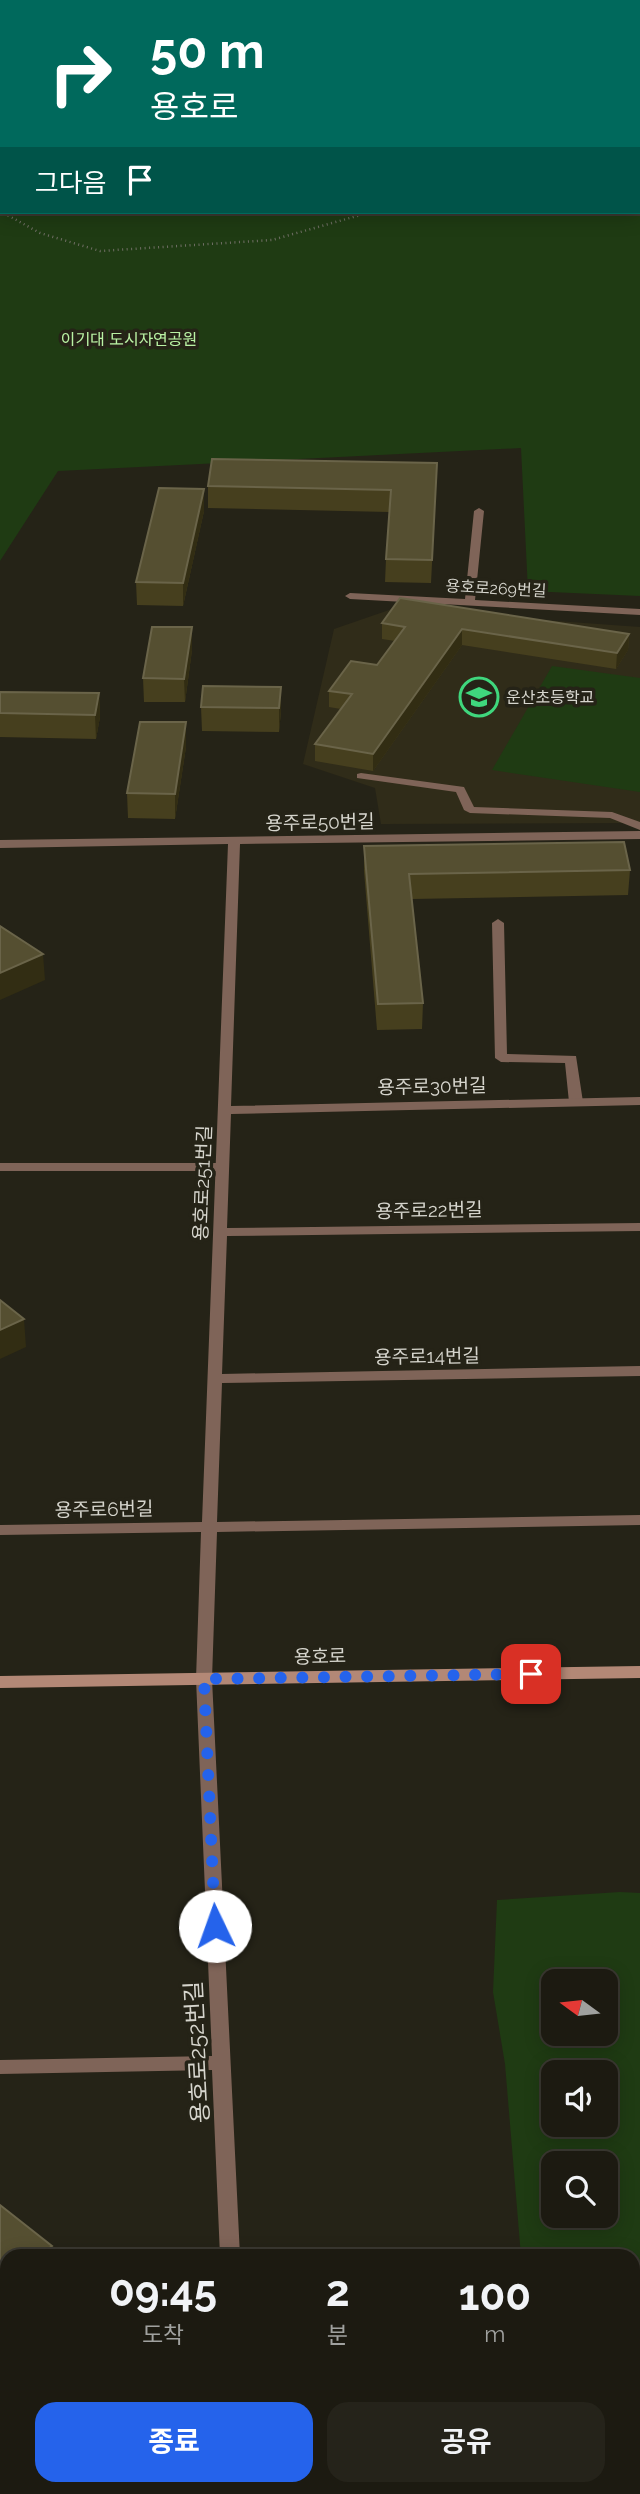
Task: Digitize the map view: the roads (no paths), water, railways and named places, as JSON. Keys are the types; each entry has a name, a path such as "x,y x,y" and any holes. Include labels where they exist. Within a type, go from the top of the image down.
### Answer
{"main road":[{"name":"용호로","path":"0,1682 640,1672"}],"street":[{"path":"470,602 479,511"},
{"name":"용호로269번길","path":"350,596 640,612"},
{"path":"361,776 460,789 470,810 612,815 640,826"},
{"name":"용주로50번길","path":"0,844 640,835"},
{"name":"용호로251번길","path":"204,1679 233,840"},
{"path":"498,923 500,1058 571,1059 576,1101"},
{"name":"용주로30번길","path":"224,1110 640,1101"},
{"path":"0,1167 222,1167"},
{"name":"용주로22번길","path":"219,1232 640,1227"},
{"name":"용주로14번길","path":"214,1379 640,1371"},
{"path":"209,1527 640,1520"},
{"name":"용주로6번길","path":"0,1530 209,1527"},
{"name":"용호로252번길","path":"204,1679 230,2249"},
{"path":"0,2067 222,2063"}],"place":[{"name":"운산초등학교","path":"479,697"}],"park label":[{"name":"이기대 도시자연공원","path":"129,339"}]}
